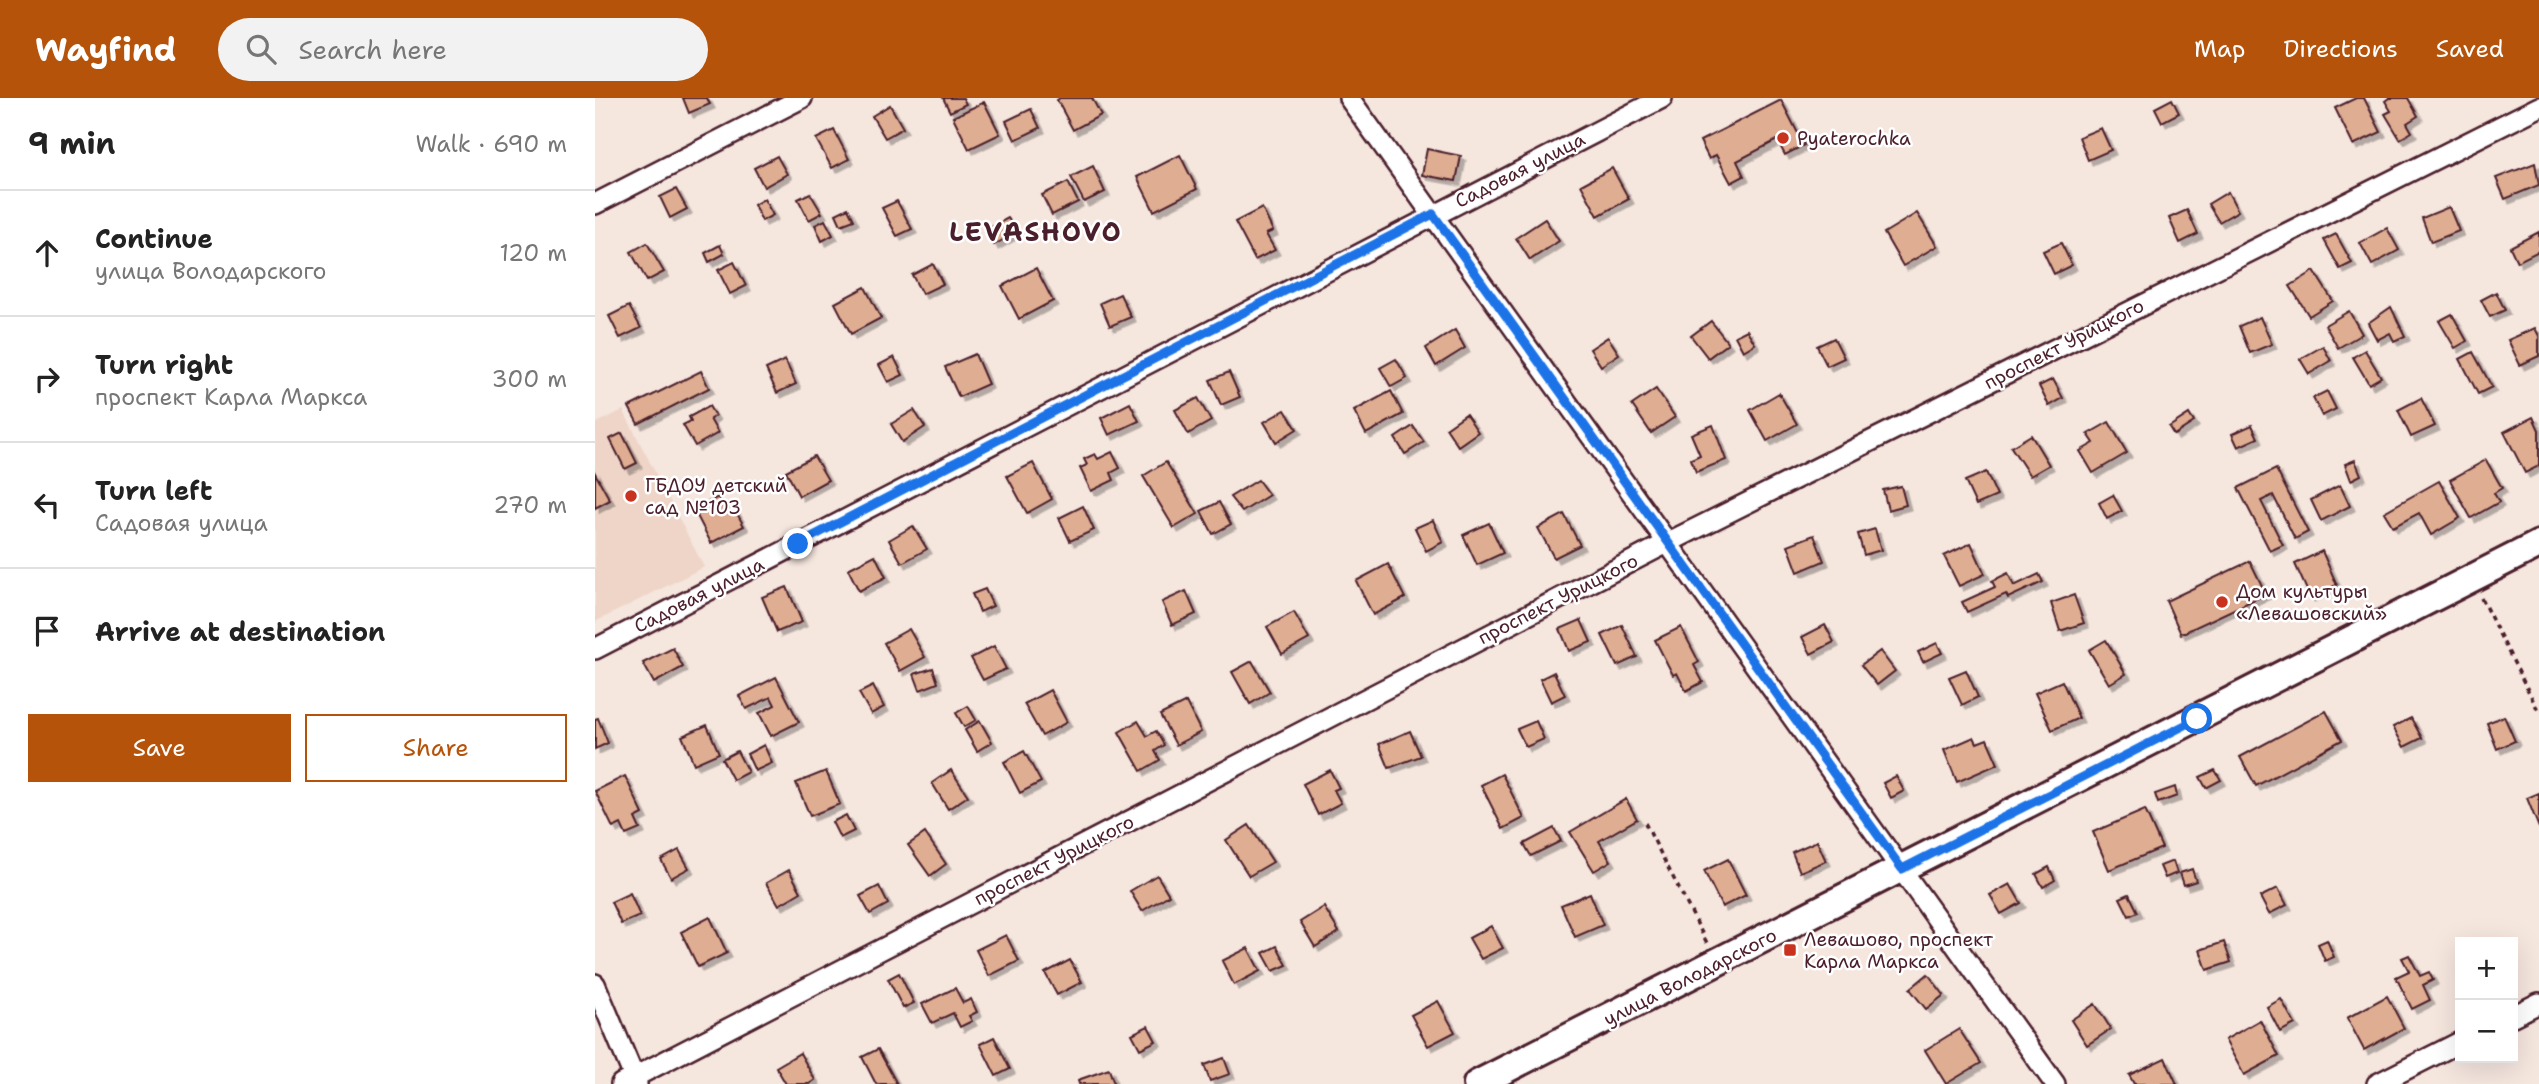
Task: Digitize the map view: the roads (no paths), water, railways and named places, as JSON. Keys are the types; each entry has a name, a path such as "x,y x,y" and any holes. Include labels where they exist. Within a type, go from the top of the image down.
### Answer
{"street":[{"path":"595,204 802,98"},
{"path":"1349,98 2055,1084"},
{"name":"Садовая улица","path":"595,649 1662,98"},
{"name":"проспект Урицкого","path":"631,1082 1667,543 2539,107"},
{"name":"улица Володарского","path":"1477,1084 2539,544"},
{"path":"595,984 631,1082"},
{"path":"2518,1014 2539,1003"},
{"path":"2377,1084 2455,1045"}],"place":[{"name":"Pyaterochka","path":"1783,138"},
{"name":"ГБДОУ детский сад №103","path":"631,496"},
{"name":"Дом культуры «Левашовский»","path":"2222,602"},
{"name":"Левашово, проспект Карла Маркса","path":"1790,950"}],"district":[{"name":"LEVASHOVO","path":"1036,231"}]}
